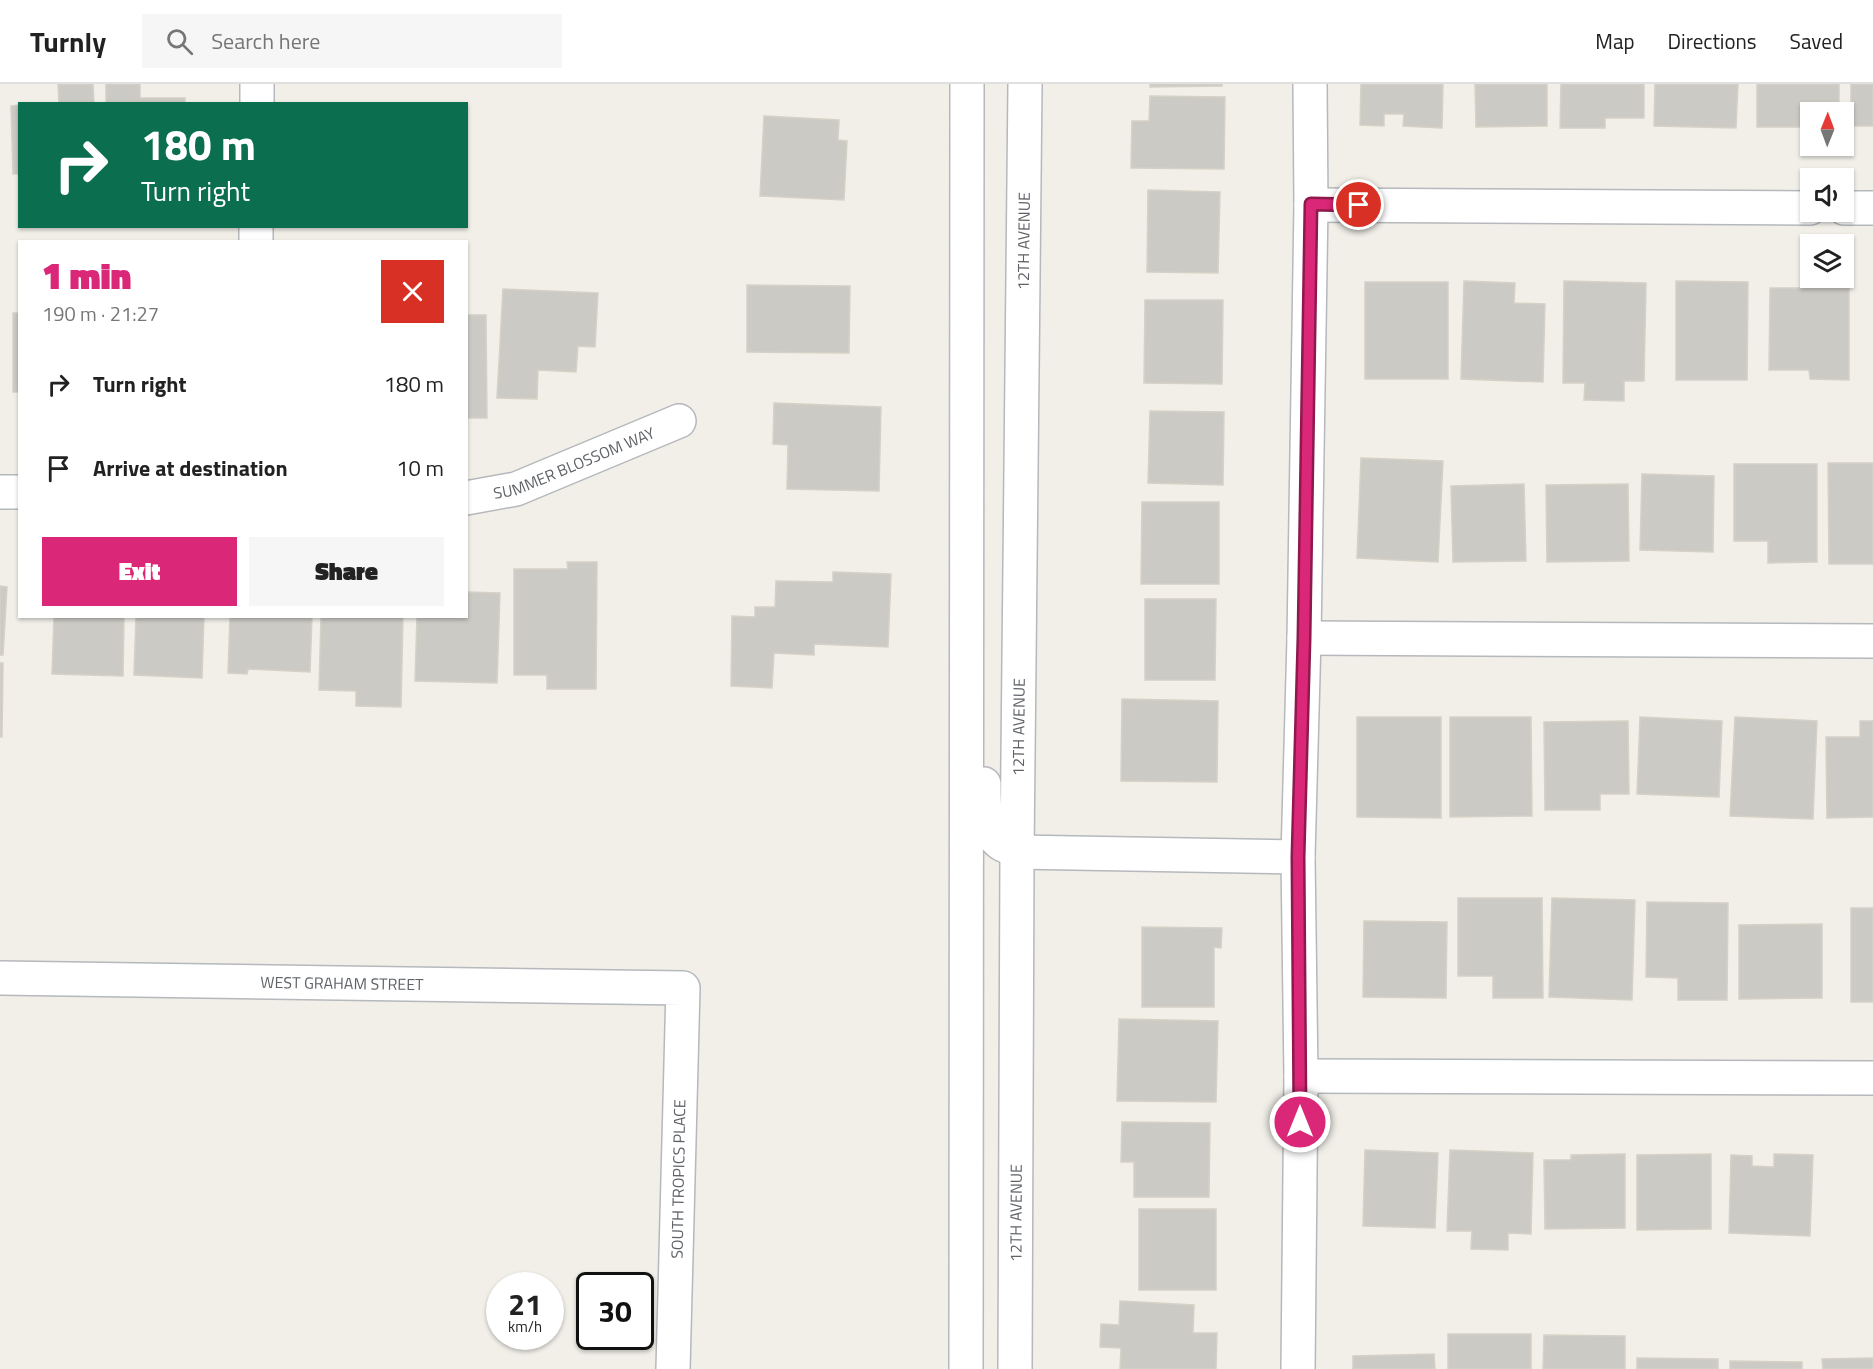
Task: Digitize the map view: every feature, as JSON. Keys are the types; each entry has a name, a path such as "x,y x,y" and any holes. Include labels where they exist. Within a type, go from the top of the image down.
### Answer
{"street":[{"path":"257,84 257,102"},
{"path":"966,1369 967,84"},
{"name":"12TH AVENUE","path":"1015,1369 1017,852 1025,84"},
{"path":"1298,1369 1301,1077 1298,857 1304,638 1311,84"},
{"path":"1311,204 1800,208"},
{"path":"1854,208 1873,208"},
{"name":"SUMMER BLOSSOM WAY","path":"468,498 516,489 680,421"},
{"path":"966,479 980,531 986,577 984,801 988,826 998,842 1017,852 1298,857"},
{"path":"0,492 18,492"},
{"path":"1304,638 1873,641"},
{"name":"WEST GRAHAM STREET","path":"0,978 683,988"},
{"name":"SOUTH TROPICS PLACE","path":"673,1369 683,988"},
{"path":"1301,1077 1873,1078"}],"building":[{"path":"58,84 93,84 94,102 59,102"},
{"path":"106,84 140,84 140,98 185,98 185,102 106,102"},
{"path":"1150,84 1222,84 1222,86 1150,87"},
{"path":"1361,84 1443,84 1442,128 1403,126 1404,114 1384,114 1384,126 1360,125"},
{"path":"1475,84 1547,84 1547,126 1476,127"},
{"path":"1561,84 1644,84 1644,118 1605,118 1605,128 1560,128"},
{"path":"1655,84 1738,84 1736,128 1654,126"},
{"path":"1757,84 1839,84 1839,102 1800,102 1800,127 1757,127"},
{"path":"1851,84 1873,84 1873,126 1854,126 1854,102 1851,102"},
{"path":"1150,96 1225,97 1224,169 1131,168 1132,121 1149,121"},
{"path":"18,105 18,174 13,174 11,106"},
{"path":"764,116 839,120 838,140 847,141 844,200 760,196"},
{"path":"1148,190 1220,192 1218,273 1147,272"},
{"path":"1464,281 1515,283 1514,303 1545,304 1543,382 1461,379"},
{"path":"1564,281 1646,283 1644,381 1624,381 1624,401 1584,400 1585,383 1563,383"},
{"path":"1676,281 1748,282 1747,380 1676,380"},
{"path":"1365,282 1448,282 1448,379 1365,379"},
{"path":"747,285 850,286 849,353 747,352"},
{"path":"1770,288 1849,288 1849,380 1810,379 1809,370 1769,370"},
{"path":"503,289 598,293 595,347 578,346 576,372 538,370 537,399 497,398"},
{"path":"1145,300 1223,300 1222,384 1144,383"},
{"path":"13,313 18,313 18,392 13,392"},
{"path":"468,315 486,315 487,418 468,418"},
{"path":"774,403 881,407 879,491 787,489 788,445 773,444"},
{"path":"1150,411 1224,412 1223,485 1148,483"},
{"path":"1361,458 1443,461 1438,562 1357,558"},
{"path":"1828,463 1873,463 1873,564 1829,564"},
{"path":"1734,464 1817,464 1817,562 1768,563 1768,541 1734,541"},
{"path":"1642,474 1714,476 1713,552 1640,550"},
{"path":"1524,484 1526,561 1453,562 1451,486"},
{"path":"1628,484 1629,561 1547,562 1546,485"},
{"path":"1142,502 1219,502 1219,584 1141,584"},
{"path":"567,562 597,562 596,689 547,689 547,675 514,675 514,569 568,569"},
{"path":"833,572 891,574 888,647 814,644 814,655 774,653 772,688 731,686 732,616 755,617 755,607 775,607 776,581 833,582"},
{"path":"0,586 7,587 3,655 0,655"},
{"path":"468,592 500,593 497,683 415,681 417,618 468,618"},
{"path":"1145,599 1216,599 1215,680 1145,680"},
{"path":"54,618 124,618 123,676 52,674"},
{"path":"136,618 204,618 202,678 134,675"},
{"path":"230,618 312,618 310,672 248,669 247,674 228,673"},
{"path":"321,618 403,618 401,707 356,706 356,691 319,690"},
{"path":"0,663 3,663 2,737 0,737"},
{"path":"1122,699 1218,701 1217,782 1121,781"},
{"path":"1357,717 1441,717 1441,818 1357,817"},
{"path":"1450,717 1531,717 1532,816 1450,817"},
{"path":"1640,717 1722,721 1719,797 1637,794"},
{"path":"1735,717 1817,721 1813,819 1730,816"},
{"path":"1628,721 1629,794 1600,794 1600,810 1545,810 1544,722"},
{"path":"1860,721 1873,721 1873,817 1827,818 1826,737 1860,737"},
{"path":"1458,898 1542,898 1543,998 1493,998 1493,976 1458,976"},
{"path":"1552,898 1635,900 1632,1000 1549,997"},
{"path":"1647,902 1728,903 1727,1000 1678,1000 1678,978 1646,977"},
{"path":"1851,908 1873,908 1873,1002 1851,1002"},
{"path":"1364,921 1447,922 1446,998 1363,997"},
{"path":"1822,924 1822,998 1739,999 1739,925"},
{"path":"1142,927 1222,928 1221,948 1214,947 1214,1007 1142,1007"},
{"path":"1119,1019 1218,1021 1216,1102 1117,1101"},
{"path":"1122,1122 1210,1123 1209,1197 1134,1197 1134,1162 1121,1162"},
{"path":"1365,1150 1438,1153 1435,1228 1363,1226"},
{"path":"1450,1150 1533,1153 1531,1234 1508,1233 1508,1250 1471,1249 1472,1231 1447,1231"},
{"path":"1625,1154 1625,1228 1545,1229 1544,1160 1571,1160 1571,1155"},
{"path":"1711,1154 1711,1229 1637,1230 1637,1155"},
{"path":"1774,1154 1813,1155 1810,1236 1729,1233 1731,1155 1752,1156 1752,1166 1774,1167"},
{"path":"1139,1209 1216,1209 1216,1290 1139,1290"},
{"path":"1120,1301 1194,1305 1193,1333 1217,1333 1216,1369 1120,1369 1121,1348 1100,1347 1101,1324 1119,1325"},
{"path":"1448,1334 1531,1334 1531,1369 1448,1369"},
{"path":"1544,1335 1625,1336 1625,1369 1543,1369"},
{"path":"1434,1354 1435,1369 1353,1369 1353,1356"},
{"path":"1637,1358 1718,1359 1718,1369 1637,1369"},
{"path":"1873,1358 1873,1369 1823,1369 1822,1359"},
{"path":"1730,1361 1802,1362 1802,1369 1730,1369"}],"route":[{"path":"1300,1122 1298,857 1311,204 1359,205"}]}
